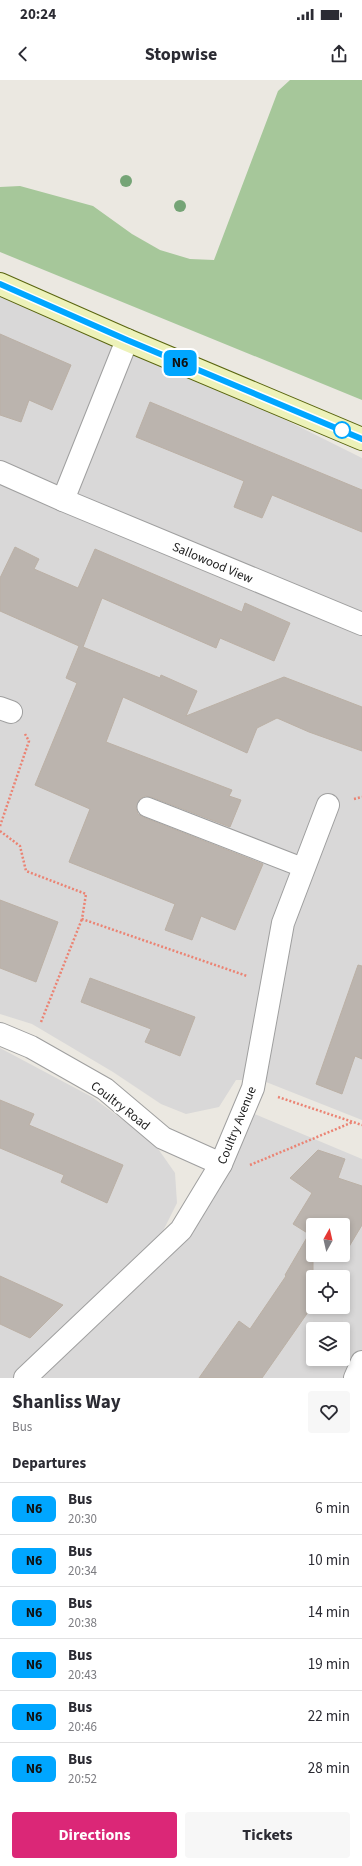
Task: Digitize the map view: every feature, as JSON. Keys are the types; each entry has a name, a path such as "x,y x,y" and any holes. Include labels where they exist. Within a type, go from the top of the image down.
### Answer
{"main road":[{"path":"0,284 127,340 362,439"}],"street":[{"path":"63,500 127,340"},
{"name":"Sallowood View","path":"0,472 63,500 362,624"},
{"name":"Coultry Avenue","path":"25,1378 181,1230 221,1164 253,1088 283,923 328,805"},
{"name":"Coultry Road","path":"0,1034 31,1047 105,1089 163,1138 221,1164"},
{"path":"355,1378 362,1362"}],"lane":[{"path":"148,807 304,868"}],"path":[{"path":"0,826 29,741 5,710"},
{"path":"0,831 20,846 26,870 86,894 82,919 31,1047"},
{"path":"82,919 272,984"},
{"path":"253,1088 362,1125"},
{"path":"248,1165 353,1122"}],"shaded area":[{"path":"0,285 127,341 362,458 362,1120 261,1080 236,1080 219,1107 186,1114 161,1104 113,1072 32,1024 0,1014"},
{"path":"0,1048 92,1097 154,1143 175,1173 177,1203 160,1237 21,1378 0,1378"},
{"path":"245,1110 362,1159 362,1378 27,1378 170,1241"}],"green space":[{"path":"290,80 362,80 362,400 0,252 0,187 20,186 93,206 132,234 160,250 190,259 214,260 278,91"}],"building":[{"path":"0,334 71,365 52,410 29,400 21,422 0,415"},
{"path":"150,402 362,490 362,532 272,495 262,518 234,507 244,481 136,437"},
{"path":"15,547 39,559 34,569 78,588 95,549 242,612 245,603 290,623 274,661 220,638 216,648 102,598 83,647 160,678 161,675 197,691 186,716 284,677 362,707 362,751 309,732 277,718 257,728 247,753 123,697 106,742 232,790 229,796 241,800 230,827 151,797 145,796 140,799 136,808 138,814 143,817 263,864 235,930 201,916 192,940 165,930 175,904 69,862 90,809 35,785 77,683 66,678 79,646 0,611 0,578"},
{"path":"0,900 58,922 36,982 0,968"},
{"path":"358,965 362,966 362,1059 355,1056 342,1094 316,1084"},
{"path":"90,978 195,1017 180,1056 145,1042 151,1029 81,1002"},
{"path":"0,1100 34,1114 29,1125 123,1165 107,1203 61,1182 64,1175 0,1148"},
{"path":"318,1150 345,1159 338,1178 362,1186 362,1225 350,1245 350,1218 306,1218 306,1232 293,1224 312,1193 290,1178"},
{"path":"306,1239 306,1262 313,1262 313,1270 306,1270 307,1314 262,1378 199,1378 239,1321 250,1329 286,1276 285,1275"},
{"path":"0,1276 63,1305 30,1338 0,1324"}],"bus line":[{"name":"N6","path":"0,284 127,340 362,439"}]}
